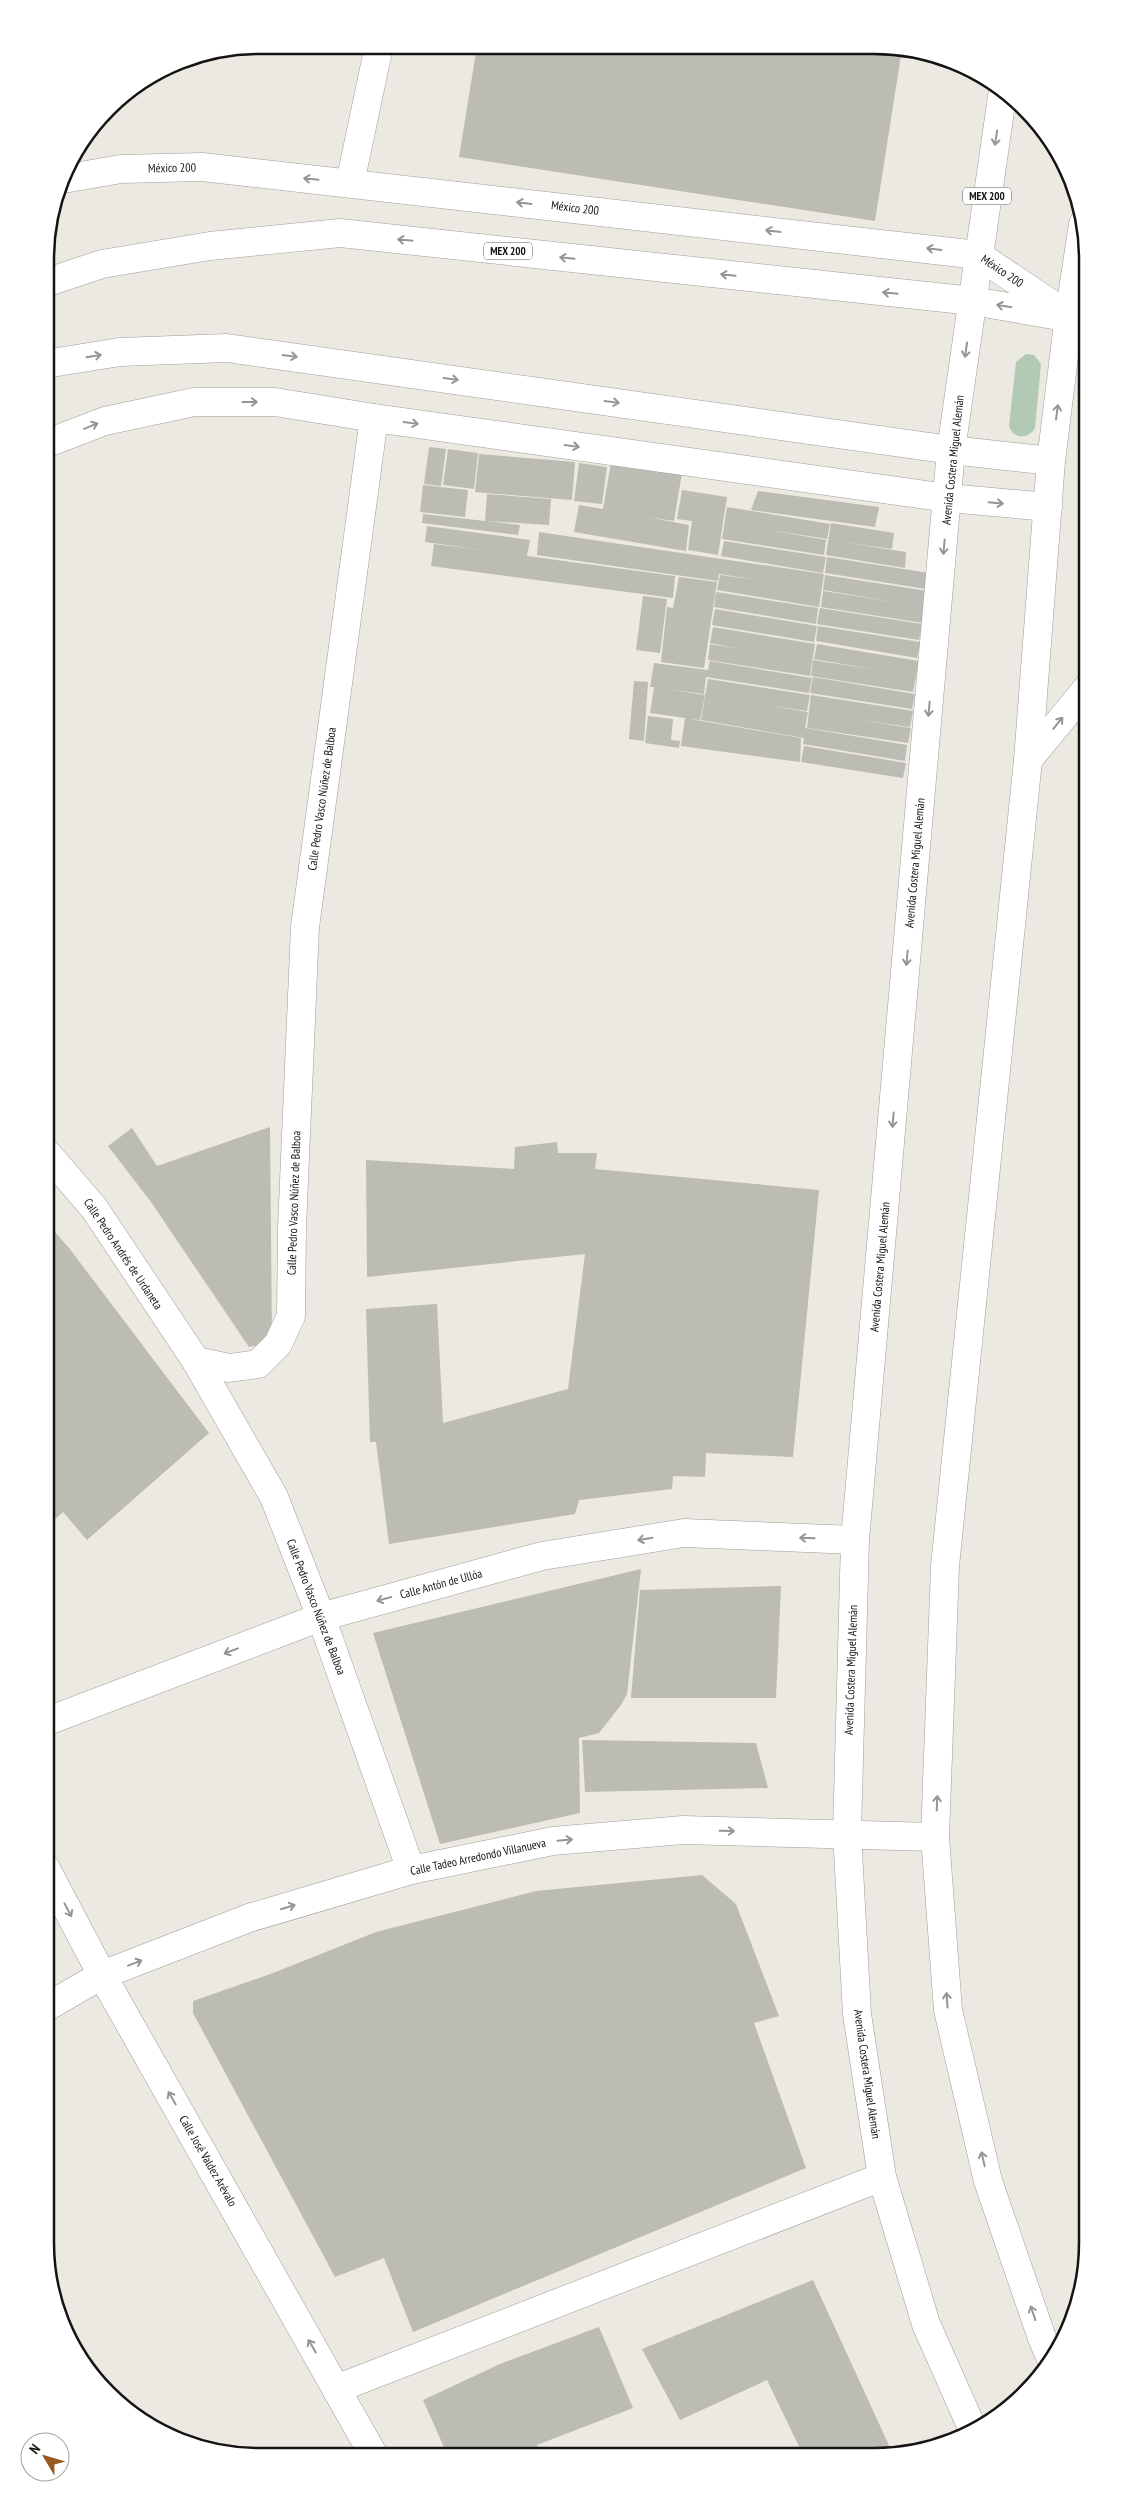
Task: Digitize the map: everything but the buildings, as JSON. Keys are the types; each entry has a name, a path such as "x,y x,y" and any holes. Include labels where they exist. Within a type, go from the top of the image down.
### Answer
{"street":[{"path":"350,183 377,54"},
{"name":"Avenida Costera Miguel Alemán","path":"970,2424 926,2324 882,2177 857,2014 847,1833 855,1540 951,450 1002,98"},
{"name":"México 200","path":"70,178 120,169 202,167 978,255 1078,318"},
{"name":"MEX 200","path":"54,280 102,264 210,246 340,233 973,302 1078,318"},
{"path":"1049,2351 988,2181 948,2010 935,1837 945,1566 1028,760 1051,461 1078,318 1079,299"},
{"path":"54,363 120,352 227,348 951,450 1051,461"},
{"path":"54,441 105,421 194,402 275,402 374,418 948,498 1048,507"},
{"name":"Calle Pedro Vasco Núñez de Balboa","path":"196,1361 229,1368 258,1364 278,1344 291,1316 292,1228 305,927 374,418"},
{"path":"1028,760 1079,698"},
{"name":"Calle Pedro Andrés de Urdaneta","path":"54,1161 94,1208 196,1361"},
{"name":"Calle Pedro Vasco Núñez de Balboa","path":"196,1361 274,1498 321,1617 411,1870"},
{"name":"Calle Antón de Ullóa","path":"54,1719 321,1617 542,1556 684,1533 855,1540"},
{"name":"Calle Tadeo Arredondo Villanueva","path":"54,2003 102,1976 249,1918 411,1870 553,1841 683,1830 847,1833 935,1837"},
{"name":"Calle José Valdez Arévalo","path":"54,1884 102,1976 370,2448"},
{"path":"336,2389 882,2177"}],"green space":[{"path":"1026,354 1034,355 1041,364 1035,428 1029,435 1017,436 1009,426 1016,362"}]}
